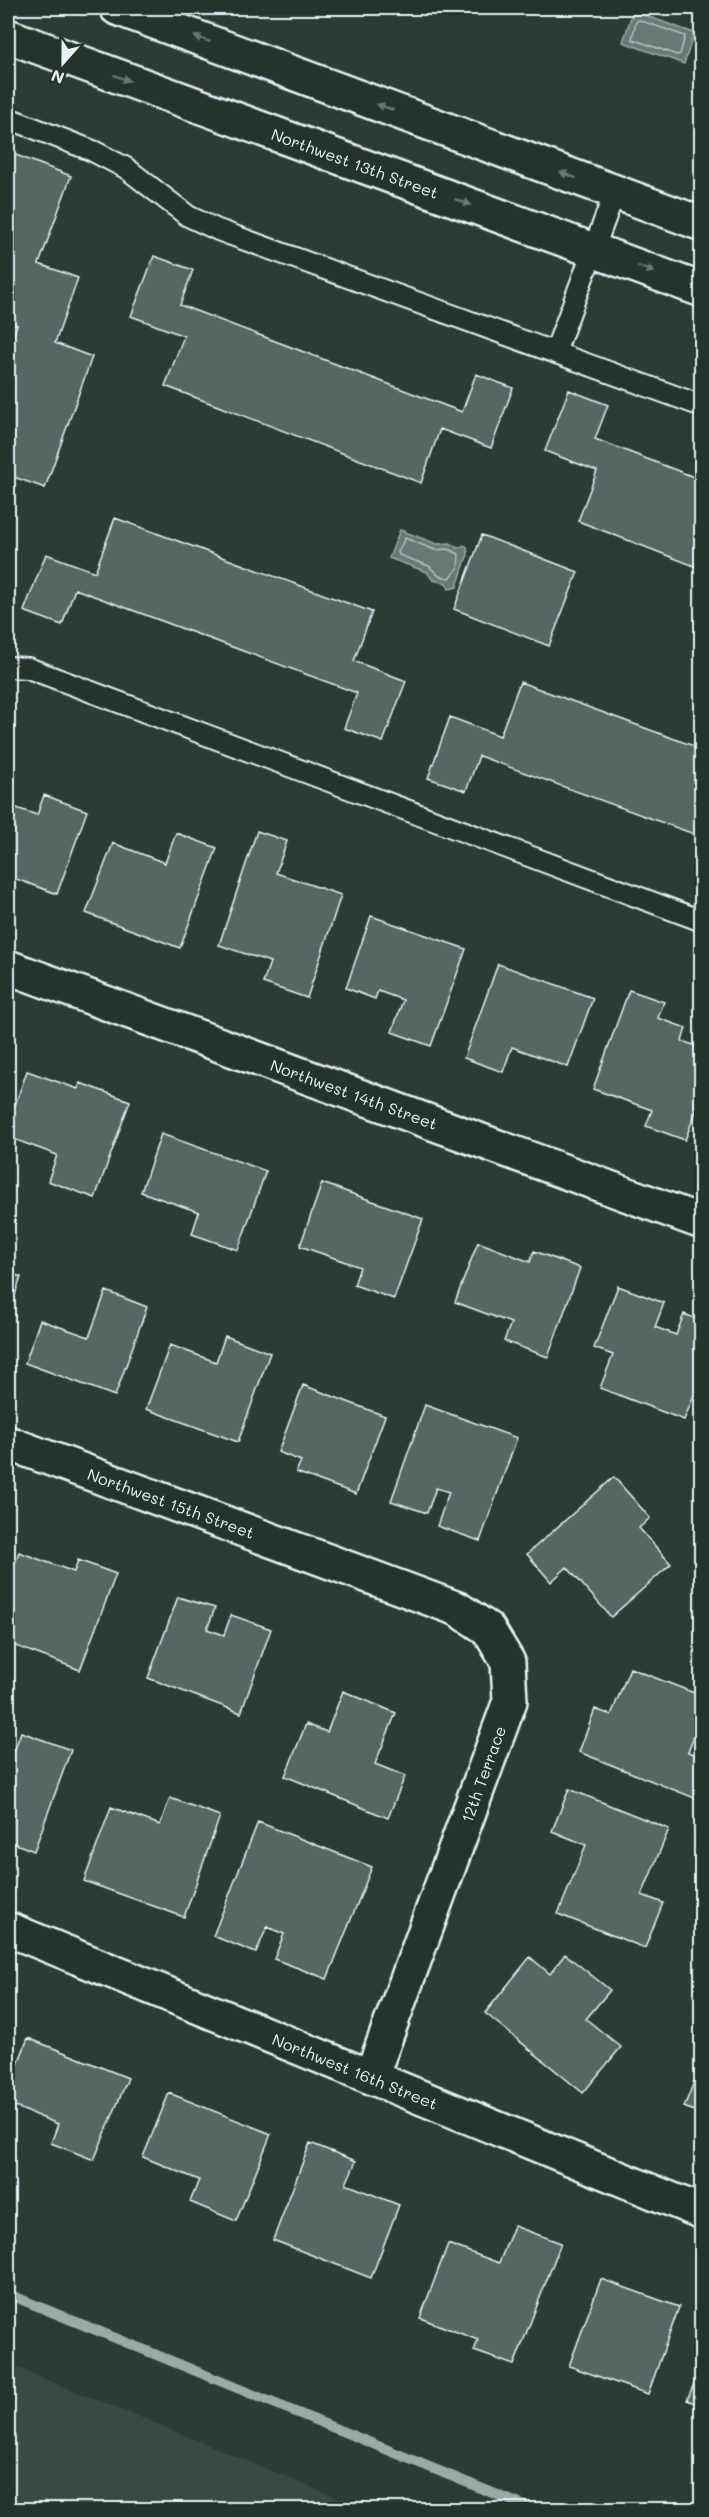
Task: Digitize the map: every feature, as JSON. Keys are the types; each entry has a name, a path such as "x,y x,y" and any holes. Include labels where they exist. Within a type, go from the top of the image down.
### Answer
{"street":[{"path":"117,8 702,224"},
{"name":"Northwest 13th Street","path":"8,36 702,290"},
{"name":"Northwest 14th Street","path":"8,967 702,1222"},
{"name":"Northwest 15th Street","path":"8,1443 335,1564"},
{"name":"12th Terrace","path":"335,1564 458,1609 488,1629 508,1662 510,1701 371,2077"},
{"name":"Northwest 16th Street","path":"8,1929 702,2212"}],"lane":[{"path":"8,118 93,151 126,168 188,216 218,230 702,406"},
{"path":"555,352 615,192"},
{"path":"8,667 28,668 702,921"}],"shaded area":[{"path":"8,2364 160,2425 365,2509 8,2509"}],"water":[{"path":"633,11 694,33 684,64 623,42"},
{"path":"400,530 437,544 450,543 458,548 464,545 467,547 468,555 457,587 449,589 446,583 433,580 427,572 389,558"}],"building":[{"path":"8,152 71,176 39,264 78,278 55,343 92,357 45,488 8,475 8,350 17,325 8,321"},
{"path":"154,256 193,270 180,305 462,412 476,374 513,388 491,448 440,429 421,483 165,386 184,336 131,316"},
{"path":"569,390 608,405 595,439 702,480 702,569 578,521 597,471 545,451"},
{"path":"115,518 372,612 354,661 406,681 383,742 344,728 357,693 75,589 62,625 24,611 46,554 95,572"},
{"path":"482,535 578,572 549,646 454,609"},
{"path":"520,682 702,749 702,837 479,756 466,791 428,778 450,717 500,736"},
{"path":"44,795 87,811 57,894 8,876 8,805 37,815"},
{"path":"257,831 287,841 276,873 341,895 307,998 263,983 270,962 219,945"},
{"path":"176,833 217,848 180,948 86,913 113,843 165,863"},
{"path":"371,916 466,949 431,1046 392,1032 403,1000 378,991 375,999 346,988"},
{"path":"498,964 593,998 568,1067 512,1047 503,1072 464,1058"},
{"path":"629,990 664,1002 658,1018 686,1028 682,1041 702,1048 702,1095 685,1140 646,1126 652,1110 593,1089"},
{"path":"27,1071 78,1089 80,1083 130,1101 95,1198 48,1181 57,1155 8,1137 8,1125"},
{"path":"161,1134 266,1171 238,1250 192,1234 199,1212 141,1192"},
{"path":"322,1183 423,1219 394,1299 354,1285 360,1267 300,1246"},
{"path":"478,1242 530,1262 534,1251 580,1268 548,1357 504,1341 511,1323 455,1302"},
{"path":"8,1272 21,1277 8,1315"},
{"path":"618,1286 664,1303 655,1327 676,1335 684,1314 702,1321 702,1375 684,1420 600,1388 613,1355 594,1348"},
{"path":"106,1291 147,1307 115,1396 25,1363 40,1320 89,1337"},
{"path":"225,1336 270,1353 238,1442 146,1409 170,1345 216,1362"},
{"path":"303,1385 385,1416 356,1494 296,1472 301,1461 278,1452"},
{"path":"425,1405 517,1438 480,1541 437,1526 449,1492 436,1488 427,1513 391,1501"},
{"path":"614,1477 650,1518 639,1528 671,1564 611,1617 567,1567 551,1582 527,1554"},
{"path":"19,1552 74,1572 78,1560 116,1574 80,1670 8,1643 8,1582"},
{"path":"178,1597 215,1608 207,1629 224,1635 231,1615 271,1629 241,1713 148,1678"},
{"path":"630,1668 702,1696 702,1716 688,1752 702,1757 702,1801 579,1752 595,1709 611,1715"},
{"path":"343,1691 396,1713 375,1764 405,1776 388,1818 285,1776 306,1724 327,1732"},
{"path":"21,1732 71,1750 34,1851 8,1841 8,1759 11,1760"},
{"path":"569,1789 669,1829 642,1895 663,1903 645,1948 558,1914 586,1845 552,1831"},
{"path":"170,1798 220,1816 184,1917 84,1881 111,1807 160,1825"},
{"path":"258,1822 372,1867 327,1979 274,1959 284,1934 267,1927 256,1953 213,1936"},
{"path":"565,1954 610,1990 586,2019 621,2047 583,2093 485,2013 530,1957 550,1974"},
{"path":"28,2038 128,2078 94,2160 51,2143 58,2124 8,2104 8,2090"},
{"path":"694,2082 702,2085 702,2114 684,2107"},
{"path":"169,2093 271,2134 236,2221 190,2202 199,2180 143,2157"},
{"path":"310,2143 356,2161 346,2184 399,2205 371,2278 273,2240"},
{"path":"514,2226 561,2243 514,2365 474,2351 478,2340 420,2318 448,2244 499,2263"},
{"path":"601,2279 679,2307 648,2394 569,2366"},
{"path":"702,2365 702,2406 687,2400"}],"waterway":[{"path":"8,2294 534,2510"}]}
